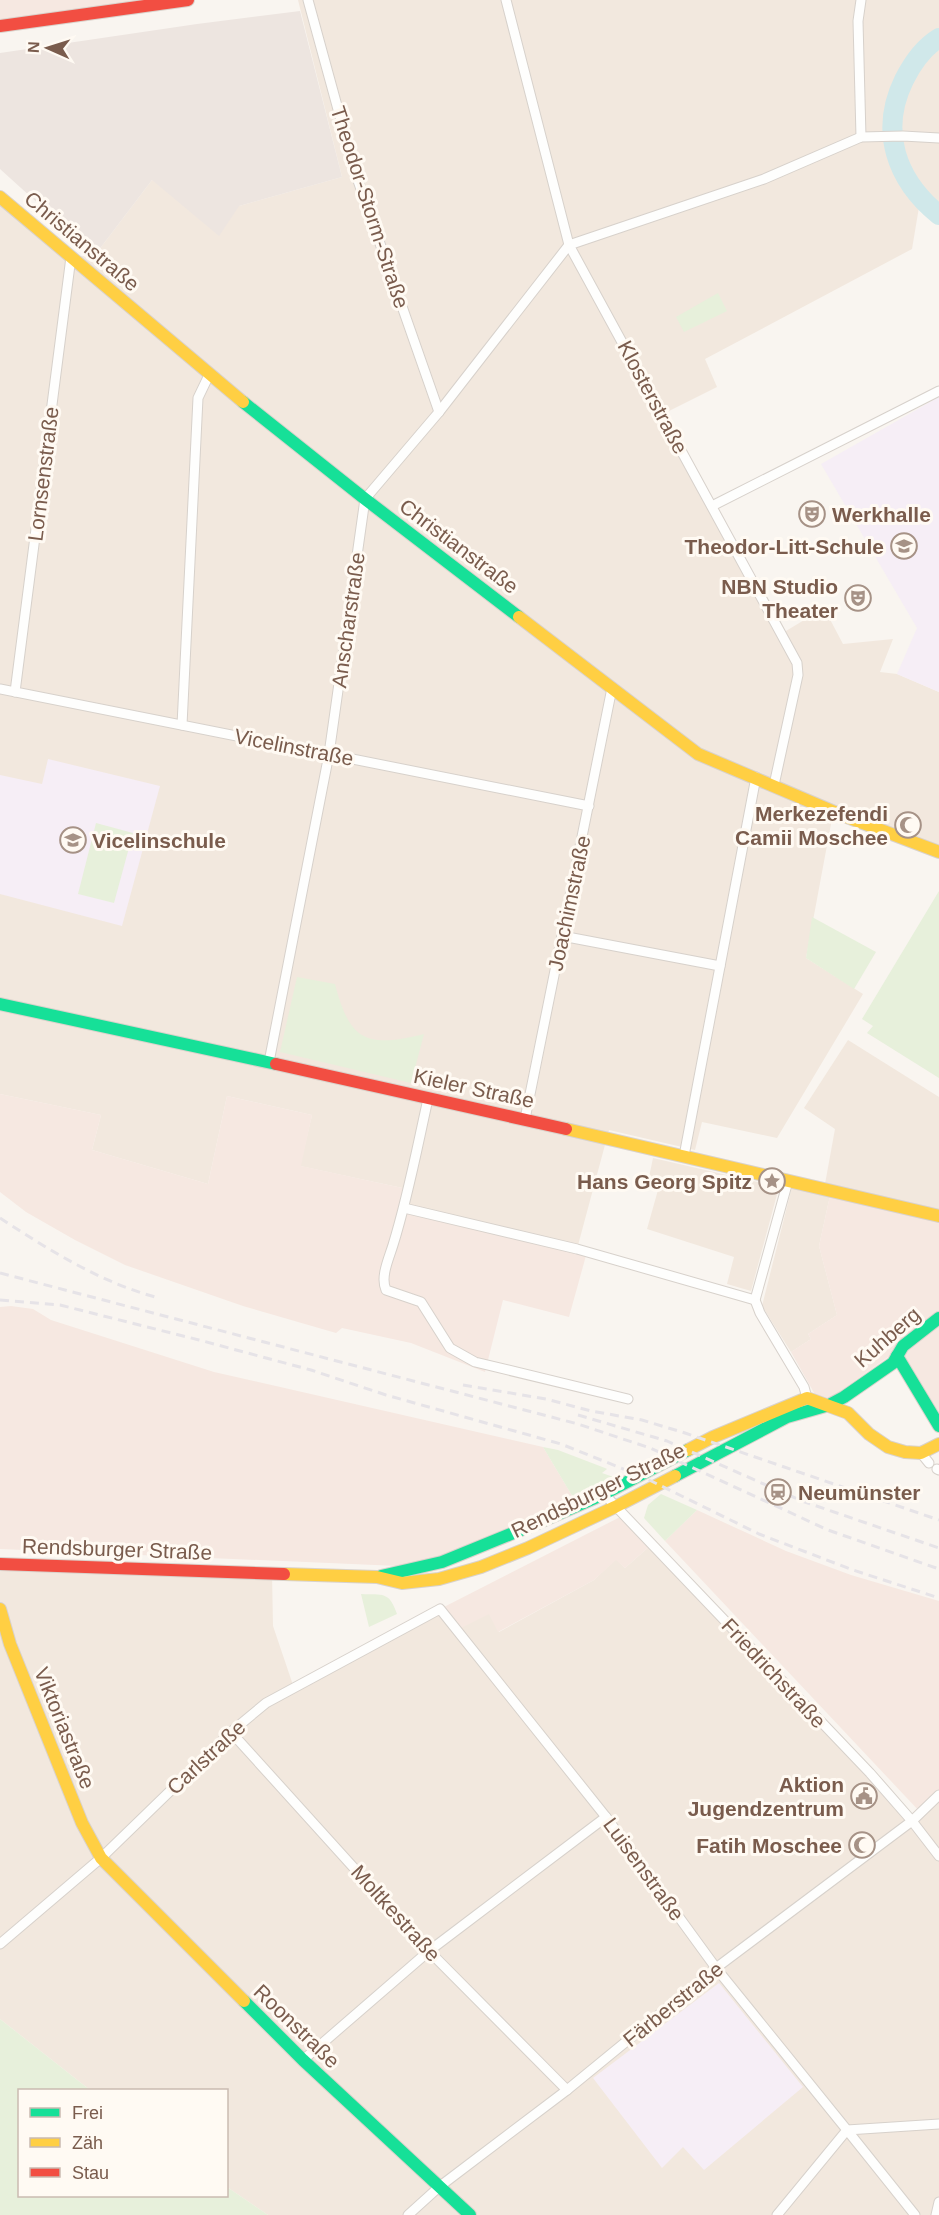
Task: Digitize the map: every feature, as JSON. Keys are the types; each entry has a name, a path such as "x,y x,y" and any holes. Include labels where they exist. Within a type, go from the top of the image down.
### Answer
{"street":[{"path":"0,26 188,0"},
{"name":"Theodor-Storm-Straße","path":"308,0 356,175 439,411"},
{"name":"Klosterstraße","path":"506,0 569,245 797,663 798,675 774,785"},
{"path":"861,0 858,21 861,137"},
{"path":"365,499 439,411 569,245 764,179 861,137 939,138"},
{"name":"Christianstraße","path":"0,197 209,375 365,499 698,754 849,818 939,852"},
{"name":"Lornsenstraße","path":"15,692 71,257"},
{"path":"182,725 198,398 209,375"},
{"path":"712,506 939,391"},
{"name":"Anscharstraße","path":"269,1062 329,754 365,499"},
{"name":"Joachimstraße","path":"525,1119 612,687"},
{"name":"Vicelinstraße","path":"0,689 589,806"},
{"path":"684,1156 756,777"},
{"path":"562,936 720,966"},
{"name":"Kieler Straße","path":"0,1004 525,1119 939,1216"},
{"path":"428,1099 404,1208 386,1268 384,1281 386,1290 421,1302 450,1348 475,1362 628,1399"},
{"path":"788,1182 755,1300 760,1313 804,1388 807,1398 848,1413 879,1443 905,1452 921,1453 939,1444"},
{"path":"404,1208 577,1249 755,1300"},
{"name":"Kuhberg","path":"829,1405 892,1363 903,1346 939,1318"},
{"path":"897,1356 939,1426"},
{"name":"Rendsburger Straße","path":"377,1577 442,1562 604,1494 713,1437 807,1398"},
{"name":"Rendsburger Straße","path":"0,1564 377,1577 402,1582 425,1581 482,1567 528,1548 615,1507 787,1417 829,1405"},
{"path":"921,1453 935,1467"},
{"name":"Friedrichstraße","path":"604,1494 870,1773 939,1856"},
{"name":"Viktoriastraße","path":"0,1609 10,1644 82,1823 102,1858"},
{"name":"Carlstraße","path":"0,1944 102,1858 231,1732 266,1703 440,1609"},
{"name":"Luisenstraße","path":"440,1609 606,1817 716,1968 915,2215"},
{"name":"Moltkestraße","path":"231,1732 429,1951 567,2090"},
{"name":"Färberstraße","path":"408,2215 439,2187 567,2090 716,1968 912,1821 939,1795"},
{"path":"303,2060 429,1951 606,1817"},
{"name":"Roonstraße","path":"102,1858 157,1916 303,2060 470,2215"},
{"path":"777,2215 847,2130 939,2124"},
{"path":"936,2215 939,2202"}],"shaded area":[{"path":"0,0 147,0 0,20"},
{"path":"298,0 939,0 939,205 935,203 919,207 912,249 705,359 717,387 663,414 781,634 824,608 843,644 893,639 880,672 897,674 939,692 939,852 838,814 831,824 806,958 863,994 777,1138 702,1122 695,1150 609,1130 577,1249 404,1208 407,1189 300,1166 312,1115 227,1096 208,1184 92,1150 101,1115 0,1094 0,197 72,257 95,255 152,180 239,206 342,177"},
{"path":"300,11 342,177 239,206 219,236 152,180 95,255 0,169 0,53"},
{"name":"Theodor-Litt-Schule","path":"939,397 939,692 897,674 917,628 821,464"},
{"name":"Vicelinschule","path":"48,759 160,786 122,926 0,894 0,775 42,784"},
{"path":"848,1040 939,1097 939,1212 825,1184 835,1129 804,1108"},
{"path":"0,1094 101,1115 92,1150 208,1184 227,1096 312,1115 301,1166 407,1189 404,1208 587,1252 569,1317 503,1300 485,1372 411,1343 342,1328 336,1333 243,1306 125,1265 26,1212 0,1192"},
{"path":"653,1158 779,1187 751,1291 727,1284 734,1257 647,1229 658,1190 647,1187"},
{"path":"793,1183 831,1191 819,1246 837,1315 808,1334 811,1339 791,1352 762,1306"},
{"path":"831,1191 939,1216 939,1426 904,1370 902,1347 829,1399 817,1398 791,1352 811,1339 808,1334 837,1315 819,1246"},
{"path":"0,1307 33,1309 51,1320 214,1372 543,1447 577,1504 441,1559 398,1566 0,1549"},
{"path":"697,1510 786,1551 851,1575 939,1601 939,1795 921,1813 665,1541"},
{"path":"624,1515 652,1544 625,1568 616,1560 594,1580 498,1632 489,1614 457,1630 440,1609"},
{"path":"652,1544 912,1821 939,1795 939,2215 268,2215 228,2188 228,2089 89,2089 0,2019 0,1564 272,1573 273,1626 294,1688 440,1609 489,1613 499,1632 594,1580 616,1559 625,1568"},
{"path":"719,1983 803,2087 704,2170 683,2147 662,2168 593,2078"}],"green space":[{"path":"718,293 727,311 684,332 676,317"},
{"path":"96,823 133,833 114,903 78,894"},
{"path":"939,891 939,1078 867,1033 873,1026 862,1019"},
{"path":"812,917 876,952 854,989 806,958"},
{"path":"297,977 335,984 347,1018 364,1036 375,1040 388,1040 424,1034 411,1083 280,1052"},
{"path":"543,1447 558,1450 605,1468 607,1469 602,1473 619,1479 577,1504"},
{"path":"661,1494 697,1510 665,1541 644,1518 648,1505"},
{"path":"361,1594 375,1594 388,1598 397,1614 369,1627"},
{"path":"0,2019 89,2089 18,2089 18,2197 228,2197 228,2188 268,2215 0,2215"}],"waterway":[{"path":"939,38 919,56 904,80 893,118 896,154 902,170 924,201 939,215"}],"railway":[{"path":"0,1218 56,1253 94,1273 155,1297"},
{"path":"0,1273 578,1424 650,1448 828,1530 939,1569"},
{"path":"0,1300 60,1305 199,1340 311,1370 386,1395 561,1444 641,1476 759,1534 853,1570 939,1598"},
{"path":"463,1385 546,1399 591,1411 642,1420 939,1520"},
{"path":"578,1415 667,1441 802,1501 939,1548"}],"traffic: fast":[{"path":"243,402 519,617"},
{"path":"0,1004 276,1064"},
{"path":"675,1476 787,1417 829,1405 844,1397 893,1363 903,1346 939,1318"},
{"path":"897,1356 939,1426"},
{"path":"381,1576 442,1562 533,1525 604,1494 688,1450"},
{"path":"244,2001 303,2060 470,2215"}],"traffic: slow":[{"path":"0,197 243,402"},
{"path":"519,617 698,754 844,816 939,852"},
{"path":"566,1129 939,1216"},
{"path":"688,1450 713,1437 807,1398 848,1413 869,1434 888,1447 905,1452 921,1453 939,1444"},
{"path":"284,1574 377,1577 402,1583 439,1579 481,1567 528,1548 675,1476"},
{"path":"0,1609 10,1644 82,1823 101,1858 244,2001"}],"traffic: jam":[{"path":"0,26 188,0"},
{"path":"276,1064 566,1129"},
{"path":"0,1564 284,1574"}],"place":[{"name":"Werkhalle","path":"812,514"},
{"name":"Theodor-Litt-Schule","path":"904,546"},
{"name":"NBN Studio Theater","path":"858,598"},
{"name":"Merkezefendi Camii Moschee","path":"908,825"},
{"name":"Vicelinschule","path":"73,840"},
{"name":"Hans Georg Spitz","path":"772,1181"},
{"name":"Neumünster","path":"778,1492"},
{"name":"Aktion Jugendzentrum","path":"864,1796"},
{"name":"Fatih Moschee","path":"862,1845"}]}
